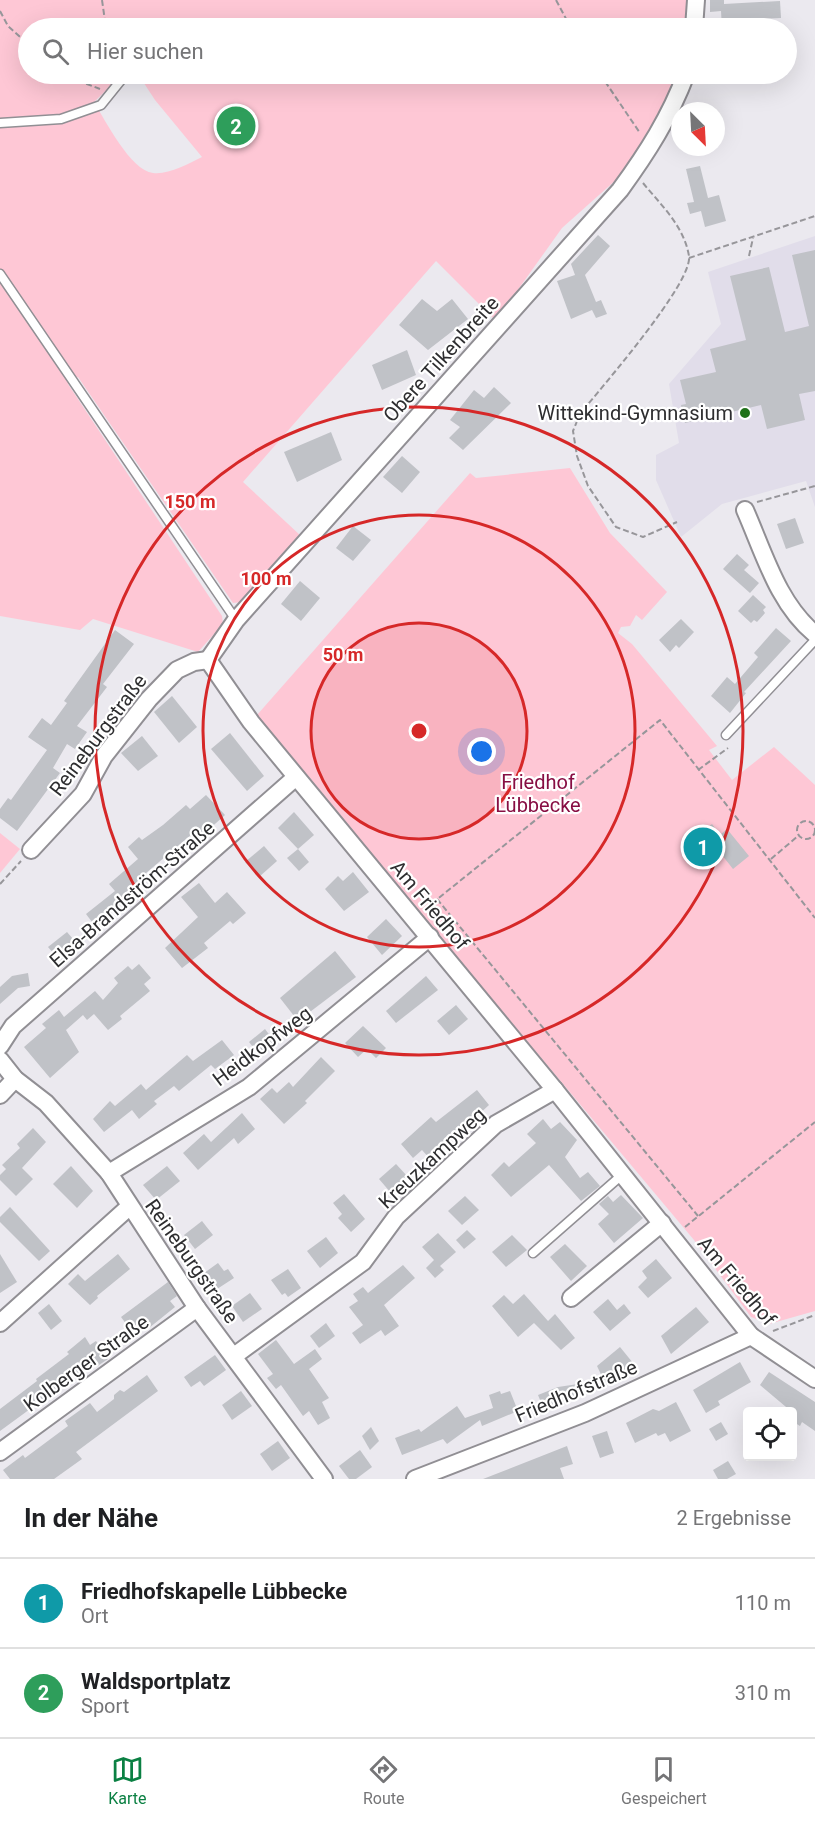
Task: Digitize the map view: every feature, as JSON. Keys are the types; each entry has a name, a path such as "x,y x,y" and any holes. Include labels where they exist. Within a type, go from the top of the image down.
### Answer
{"street":[{"path":"695,18 696,0"},
{"name":"Obere Tilkenbreite","path":"208,660 236,620 620,190 650,148 673,109 682,84"},
{"path":"745,510 783,596 798,620 815,634"},
{"name":"Am Friedhof","path":"208,660 251,723 555,1090 752,1337 815,1379"},
{"name":"Reineburgstraße","path":"31,850 83,794 104,756 149,699 177,669 194,662 208,660"},
{"name":"Elsa-Brandström-Straße","path":"0,1046 14,1026 296,777"},
{"name":"Heidkopfweg","path":"109,1173 249,1087 430,937"},
{"path":"0,1059 15,1079 0,1095"},
{"name":"Reineburgstraße","path":"15,1079 46,1103 109,1173 129,1207 197,1308 324,1479"},
{"name":"Kreuzkampweg","path":"234,1356 363,1262 396,1217 496,1124 555,1090"},
{"path":"0,1323 129,1207"},
{"path":"571,1298 662,1223"},
{"name":"Kolberger Straße","path":"0,1452 197,1308"},
{"name":"Friedhofstraße","path":"415,1479 585,1413 752,1337"}],"lane":[{"path":"0,123 61,119 101,105 118,84"},
{"path":"0,274 236,620"},
{"path":"726,735 815,640"},
{"path":"533,1253 623,1174"}],"path":[{"path":"102,0 105,18"},
{"path":"556,0 566,18"},
{"path":"0,11 8,26 18,35"},
{"path":"87,84 111,93"},
{"path":"607,84 650,148"},
{"path":"634,171 677,224 689,258 686,269 655,321 580,414 573,431 577,456 588,486 616,527 643,537 676,522"},
{"path":"689,258 815,216"},
{"path":"749,256 753,237"},
{"path":"745,510 759,501 815,486"},
{"path":"698,1216 437,899 660,720 815,918"},
{"path":"698,770 728,748"},
{"path":"807,821 815,829 814,838 803,839 798,836 797,826 807,821"},
{"path":"770,860 798,836"},
{"path":"0,884 31,850"},
{"path":"673,1237 815,1122"},
{"path":"752,1337 815,1315"}],"shaded area":[{"name":"Wittekind-Gymnasium","path":"815,236 815,507 806,481 722,504 681,537 656,480 656,455 679,443 669,384 721,324 708,272"}],"green space":[{"path":"0,0 690,0 689,18 18,18 18,84 113,84 94,102 112,132 136,164 153,173 171,171 202,157 145,84 677,84 673,96 617,179 562,228 517,291 493,318 436,261 243,482 301,536 242,602 233,603 78,377 68,384 222,616 223,624 198,652 93,619 80,630 0,616"},
{"name":"Friedhof Lübbecke","path":"570,468 610,533 667,592 642,620 636,615 630,626 621,627 618,633 632,644 717,746 709,750 732,780 774,747 815,785 815,1311 769,1324 751,1317 694,1240 406,897 257,715 470,473 476,478"},
{"path":"0,833 20,849 0,873"}],"building":[{"path":"710,0 724,0 724,4 780,1 781,18 721,18 721,11 710,12"},
{"path":"700,166 708,198 719,195 726,221 705,227 701,211 690,214 687,203 694,202 686,169"},
{"path":"598,235 610,246 585,275 596,302 601,300 607,314 596,318 592,310 571,319 557,281 575,275 571,264"},
{"path":"815,250 815,391 799,394 805,420 767,429 761,405 685,423 681,405 686,404 680,380 716,372 710,349 746,340 730,276 769,267 785,332 809,326 792,255"},
{"path":"422,299 437,311 452,299 468,319 428,350 399,325"},
{"path":"407,350 416,375 382,390 372,365"},
{"path":"494,387 511,403 463,450 449,438 460,427 450,420 474,390 484,398"},
{"path":"331,432 342,460 297,482 284,452"},
{"path":"402,456 420,472 402,493 383,477"},
{"path":"795,518 804,543 786,549 777,524"},
{"path":"353,526 371,540 353,561 336,548"},
{"path":"737,554 749,565 744,570 759,583 750,593 723,569"},
{"path":"300,581 320,598 301,621 281,604"},
{"path":"753,595 766,607 763,610 765,613 757,622 754,620 751,623 738,611"},
{"path":"681,619 694,632 679,648 676,645 670,652 659,640"},
{"path":"776,628 791,641 744,692 746,693 730,713 711,696 727,677 735,684 758,657 754,653"},
{"path":"115,630 134,644 103,684 107,687 77,726 87,732 75,749 67,744 53,768 60,773 17,831 0,818 0,809 8,798 11,800 47,750 28,737 42,718 51,725 67,703 64,701"},
{"path":"172,696 197,727 179,743 154,712"},
{"path":"230,733 264,776 247,791 211,749"},
{"path":"142,736 158,756 138,771 121,753"},
{"path":"206,795 225,815 197,840 192,834 139,879 143,884 112,913 116,917 98,930 86,914 115,891 109,884 138,859 128,847 139,837 142,840 163,825 186,805 190,809"},
{"path":"294,812 314,835 298,849 278,828"},
{"path":"712,824 720,835 727,829 749,856 733,869 718,850 698,867 683,847"},
{"path":"264,846 277,861 259,877 245,862"},
{"path":"298,849 309,862 299,871 287,858"},
{"path":"353,872 369,892 344,911 325,889 338,876 343,881"},
{"path":"199,883 215,903 227,892 246,913 233,924 230,921 204,943 208,948 182,968 165,948 198,917 181,897"},
{"path":"386,919 402,936 382,955 367,937"},
{"path":"67,932 79,946 60,961 48,947"},
{"path":"335,951 356,977 298,1021 280,998"},
{"path":"139,964 151,978 144,984 150,991 120,1016 122,1019 108,1030 94,1014 87,1020 83,1015 66,1030 79,1052 50,1078 24,1047 46,1028 42,1024 59,1010 64,1017 95,991 103,1000 118,983 114,978 128,966 132,970"},
{"path":"28,973 30,986 18,988 0,1004 0,987 12,976"},
{"path":"426,976 438,990 396,1023 386,1011"},
{"path":"456,1005 468,1019 449,1035 437,1021"},
{"path":"363,1026 386,1048 376,1058 367,1049 358,1057 345,1043"},
{"path":"265,1029 277,1045 261,1057 249,1042"},
{"path":"222,1040 234,1055 215,1069 211,1065 179,1091 174,1086 154,1101 157,1104 139,1119 132,1110 104,1132 93,1119 110,1101 115,1106 141,1084 146,1090 187,1055 193,1061"},
{"path":"321,1057 335,1071 305,1101 307,1103 284,1124 260,1099 272,1088 277,1093 289,1082 293,1087"},
{"path":"477,1090 489,1105 430,1159 422,1150 413,1158 401,1144 431,1117 436,1122"},
{"path":"242,1113 255,1129 238,1144 234,1138 198,1170 183,1153 204,1134 211,1142"},
{"path":"543,1119 551,1129 560,1122 577,1140 565,1157 580,1178 588,1172 600,1186 581,1201 549,1165 511,1197 491,1175 504,1162 509,1167 536,1143 527,1134"},
{"path":"33,1128 46,1142 22,1168 33,1179 16,1196 0,1180 0,1175 6,1169 2,1165 20,1148 17,1144"},
{"path":"396,1164 408,1177 391,1193 379,1179"},
{"path":"71,1166 93,1191 77,1208 53,1184"},
{"path":"167,1166 180,1181 156,1200 143,1185"},
{"path":"344,1194 365,1219 351,1232 338,1218 342,1214 333,1203"},
{"path":"621,1195 643,1218 614,1243 598,1224 609,1214 599,1204 608,1196 613,1202"},
{"path":"465,1196 479,1210 462,1225 448,1211"},
{"path":"10,1207 50,1251 39,1261 0,1222 0,1217"},
{"path":"202,1221 213,1235 195,1249 184,1235"},
{"path":"467,1230 476,1239 464,1249 456,1240"},
{"path":"438,1233 456,1252 440,1266 444,1270 435,1278 426,1268 434,1260 422,1247"},
{"path":"512,1235 527,1250 506,1267 492,1252"},
{"path":"326,1237 338,1253 320,1268 307,1251"},
{"path":"565,1244 587,1266 571,1281 550,1257"},
{"path":"0,1254 17,1282 0,1293"},
{"path":"118,1254 130,1269 97,1296 98,1298 90,1305 68,1284 78,1274 85,1281"},
{"path":"656,1259 672,1278 648,1298 638,1287 647,1278 642,1271"},
{"path":"218,1263 224,1271 228,1269 234,1278 214,1291 200,1276"},
{"path":"403,1265 415,1278 384,1305 399,1326 385,1336 381,1330 360,1344 352,1333 363,1325 349,1307 358,1301 353,1294 363,1287 368,1293"},
{"path":"288,1269 301,1288 288,1297 285,1293 282,1295 271,1280"},
{"path":"168,1282 177,1296 170,1301 175,1307 149,1328 143,1330 138,1323 130,1329 121,1317"},
{"path":"250,1293 262,1309 243,1322 232,1306"},
{"path":"524,1294 548,1321 555,1314 575,1338 561,1350 534,1323 518,1337 492,1306 504,1295 513,1304"},
{"path":"608,1299 617,1310 624,1304 631,1313 610,1331 593,1312"},
{"path":"49,1304 62,1321 51,1330 38,1313"},
{"path":"696,1307 709,1322 671,1354 661,1336"},
{"path":"326,1323 335,1336 319,1348 310,1336"},
{"path":"85,1337 90,1345 96,1341 108,1359 96,1367 93,1363 0,1431 0,1409 69,1354 67,1352"},
{"path":"276,1340 294,1364 315,1349 322,1359 309,1369 329,1398 322,1402 330,1418 318,1425 309,1411 303,1416 281,1385 276,1389 267,1378 273,1374 258,1354"},
{"path":"620,1347 633,1363 606,1385 597,1366"},
{"path":"215,1355 226,1370 204,1386 200,1381 191,1387 184,1377"},
{"path":"740,1362 751,1382 718,1401 720,1405 706,1413 693,1390"},
{"path":"769,1372 815,1402 815,1431 802,1422 800,1426 797,1424 797,1407 786,1407 760,1385"},
{"path":"147,1375 158,1391 76,1452 82,1459 54,1479 10,1479 3,1470 23,1455 25,1458 68,1426 65,1421 90,1403 97,1412 114,1399 114,1395 120,1390 124,1392"},
{"path":"578,1384 579,1398 564,1402 565,1404 545,1412 538,1395 558,1387"},
{"path":"241,1391 252,1406 232,1420 222,1405"},
{"path":"500,1391 501,1394 510,1391 518,1411 482,1426 480,1420 447,1444 443,1439 402,1455 395,1438 419,1429 421,1432 457,1406 465,1418 493,1408 489,1395"},
{"path":"676,1402 691,1431 670,1442 665,1433 658,1436 656,1433 635,1443 626,1423 653,1409 659,1411"},
{"path":"721,1422 728,1434 716,1441 709,1429"},
{"path":"371,1427 379,1441 370,1450 362,1436"},
{"path":"607,1431 614,1453 600,1458 592,1436"},
{"path":"278,1441 290,1458 272,1471 260,1454"},
{"path":"567,1446 573,1464 560,1468 564,1479 483,1479"},
{"path":"360,1450 372,1467 356,1479 349,1479 339,1466"},
{"path":"728,1461 736,1474 727,1479 718,1479 713,1470"}],"place":[{"name":"Waldsportplatz","path":"236,126"},
{"name":"Wittekind-Gymnasium","path":"745,413"},
{"name":"Friedhofskapelle Lübbecke","path":"703,847"}]}
